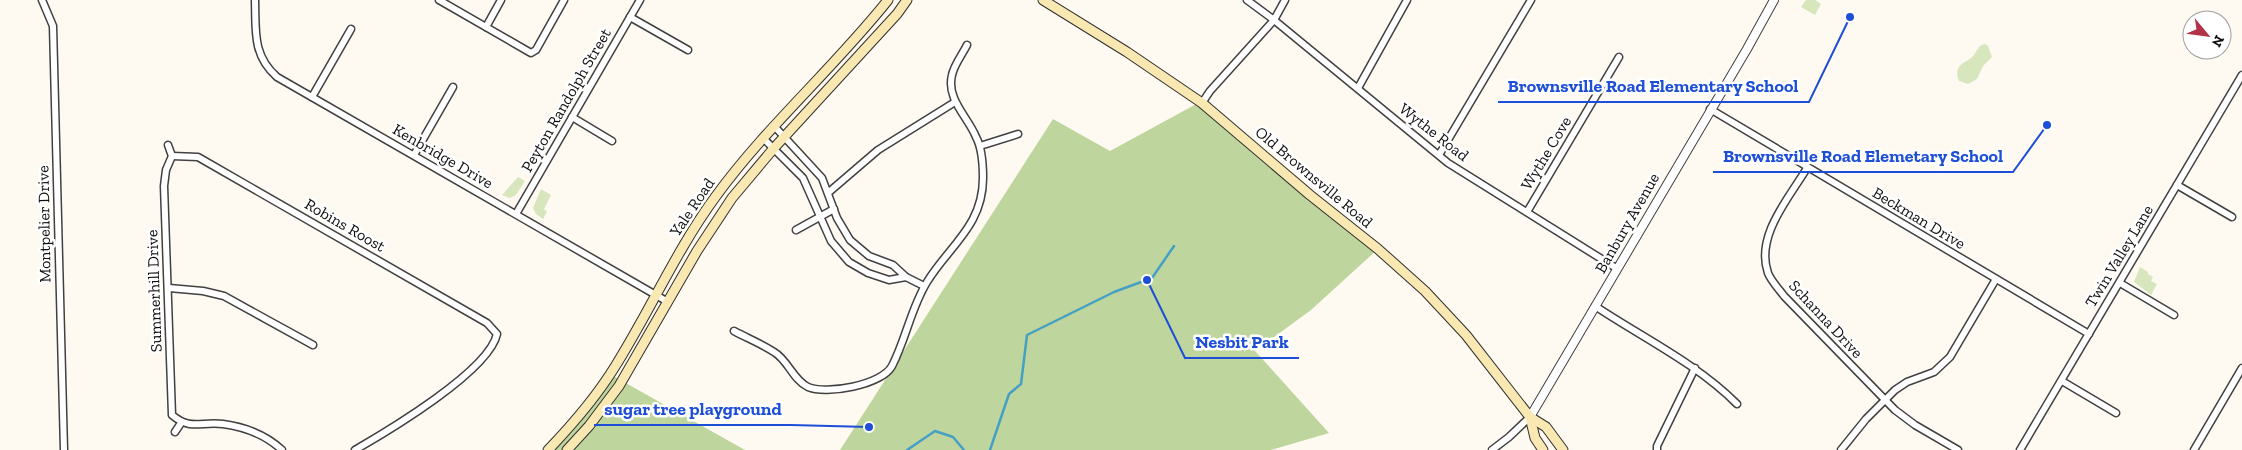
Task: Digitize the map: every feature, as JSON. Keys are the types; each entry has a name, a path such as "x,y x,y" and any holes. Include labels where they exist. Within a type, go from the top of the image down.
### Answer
{"main road":[{"name":"Yale Road","path":"548,450 580,415 606,381 703,214 726,183 764,138 863,31 888,0"},
{"name":"Yale Road","path":"568,450 600,413 619,386 717,219 732,198 774,148 898,14 907,0"},
{"name":"Old Brownsville Road","path":"1043,0 1127,52 1202,103 1310,195 1378,249 1425,291 1466,335 1530,417"},
{"path":"1530,417 1535,438 1543,450"},
{"path":"1530,417 1546,427 1563,450"}],"street":[{"name":"Montpelier Drive","path":"42,0 53,26 64,450"},
{"name":"Kenbridge Drive","path":"255,0 256,38 262,59 277,77 668,302"},
{"path":"439,0 531,53 536,50 564,0"},
{"path":"486,27 501,0"},
{"name":"Peyton Randolph Street","path":"516,214 640,0"},
{"name":"Wythe Road","path":"1247,0 1439,155 1492,191 1616,268"},
{"path":"1202,103 1274,20 1285,0"},
{"path":"1358,88 1407,0"},
{"path":"1439,155 1531,0"},
{"name":"Banbury Avenue","path":"1492,450 1530,417 1774,0"},
{"path":"630,17 688,50"},
{"path":"312,97 351,29"},
{"path":"734,331 774,352 808,387 832,390 866,383 878,378 891,368 924,286 965,235 974,218 983,179 980,146 956,102 951,85 952,75 967,45"},
{"name":"Wythe Cove","path":"1527,212 1619,57"},
{"name":"Twin Valley Lane","path":"2020,450 2177,185 2239,87 2242,75"},
{"path":"414,155 453,87"},
{"path":"828,192 878,150 956,102"},
{"name":"Beckman Drive","path":"1710,109 2089,334"},
{"path":"572,117 612,141"},
{"path":"775,127 813,166 822,178 834,209 850,240 869,256 893,265 906,277 924,286"},
{"path":"980,146 1018,134"},
{"path":"764,138 803,178 831,241 849,262 868,274 889,280 906,277"},
{"path":"168,145 172,156"},
{"name":"Summerhill Drive","path":"172,156 166,170 164,186 166,264 169,288 171,405 172,415 181,422"},
{"name":"Robins Roost","path":"172,156 198,157 487,323 497,334 493,345 479,361 437,398 355,450"},
{"name":"Schanna Drive","path":"1808,168 1773,222 1765,251 1768,274 1784,296 1885,400 1905,418 1958,450"},
{"path":"2177,185 2232,217"},
{"path":"796,230 834,209"},
{"path":"1841,450 1885,400 1907,382 1934,372 1950,357 1996,280"},
{"path":"2120,283 2174,315"},
{"path":"169,288 203,291 224,296 313,345"},
{"path":"1595,306 1695,368 1718,385 1737,404"},
{"path":"1657,450 1657,446 1695,368"},
{"path":"2194,450 2242,368"},
{"path":"2062,381 2116,413"},
{"path":"175,432 181,422 186,425 222,424 250,430 274,443 282,450"}],"green space":[{"path":"1806,0 1815,0 1821,4 1815,15 1801,7"},
{"path":"1985,44 1988,46 1992,57 1983,66 1977,79 1968,84 1959,81 1957,75 1959,67 1974,55 1979,47"},
{"path":"1200,102 1378,249 1311,310 1255,351 1329,433 1271,450 840,450 1053,119 1110,151"},
{"path":"518,177 525,181 516,195 510,198 502,195"},
{"path":"541,189 551,195 544,209 547,212 543,219 536,214 533,208"},
{"path":"2140,267 2153,277 2151,281 2157,284 2151,295 2134,282"},
{"path":"608,373 745,450 544,450 576,417"}],"waterway":[{"path":"990,450 1009,394 1021,384 1027,335 1114,292 1152,278 1174,246"},
{"path":"907,450 935,431 953,437 964,450"}],"place":[{"name":"Brownsville Road Elementary School","path":"1850,17"},
{"name":"Brownsville Road Elemetary School","path":"2047,125"},
{"name":"Nesbit Park","path":"1147,280"},
{"name":"sugar tree playground","path":"869,427"}]}
